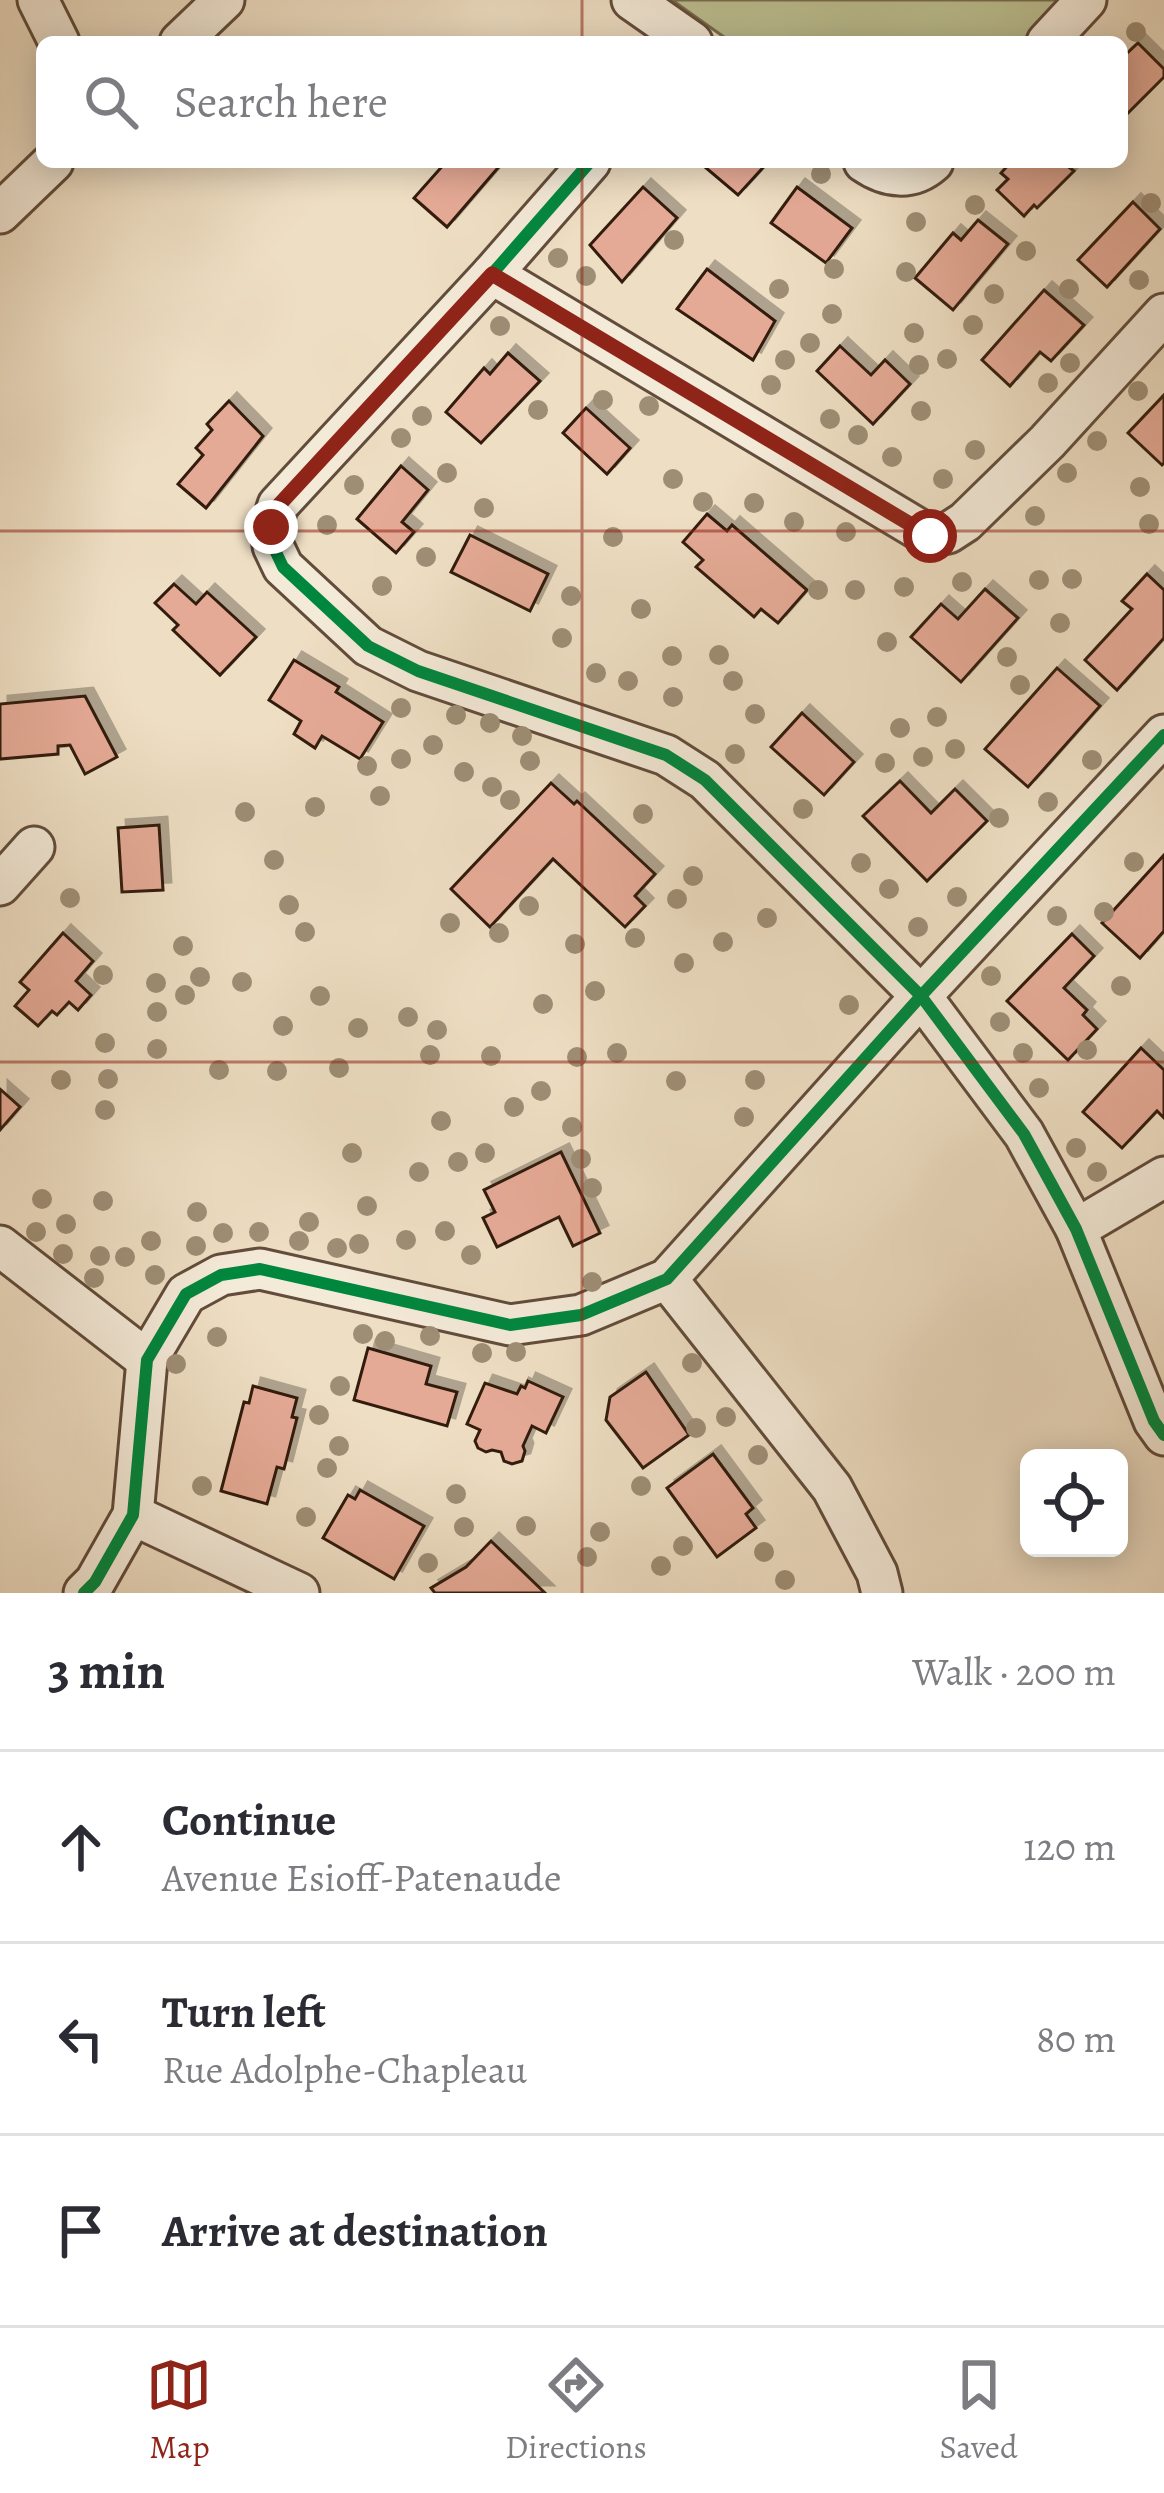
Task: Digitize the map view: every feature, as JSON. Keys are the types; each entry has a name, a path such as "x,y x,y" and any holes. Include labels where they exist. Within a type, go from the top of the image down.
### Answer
{"street":[{"path":"38,0 56,36"},
{"path":"186,36 224,0"},
{"path":"632,0 683,36"},
{"path":"1053,36 1086,0"},
{"path":"0,213 47,168"},
{"path":"585,168 278,506 271,527 273,546 283,567 368,646 418,671 666,755 705,780 921,996 1024,1134 1076,1229 1154,1421 1164,1435"},
{"path":"872,168 881,174 907,176 927,168"},
{"path":"492,274 930,536 965,522 1164,314"},
{"path":"84,1593 133,1515 147,1360 186,1294 221,1275 260,1269 510,1325 581,1315 667,1279 1164,735"},
{"path":"0,885 34,847"},
{"path":"1076,1229 1164,1178"},
{"path":"0,1246 147,1360"},
{"path":"667,1279 832,1488 877,1573 882,1593"},
{"path":"133,1515 299,1593"}],"green space":[{"path":"672,0 1062,0 1028,36 723,36"}],"building":[{"path":"1138,43 1164,69 1164,77 1128,113 1128,52"},
{"path":"441,168 498,168 447,227 414,198"},
{"path":"706,168 763,168 738,195"},
{"path":"1006,168 1074,171 1024,216 997,190 1008,179 1001,173"},
{"path":"643,187 677,218 622,282 590,245"},
{"path":"797,187 852,228 826,263 771,223"},
{"path":"1133,202 1160,229 1107,287 1078,260"},
{"path":"978,220 1008,244 953,310 915,278 953,233 961,240"},
{"path":"707,269 775,321 753,360 677,309"},
{"path":"1044,290 1084,325 1051,361 1040,352 1010,386 982,360"},
{"path":"840,346 871,375 885,360 910,384 873,424 817,371"},
{"path":"508,353 540,381 481,443 446,412 484,368 490,374"},
{"path":"1164,395 1164,463 1162,465 1128,433"},
{"path":"229,401 263,436 206,508 178,484 203,455 196,448 212,430 207,424"},
{"path":"586,408 630,448 607,474 563,433"},
{"path":"401,466 428,490 402,522 414,532 396,553 357,519"},
{"path":"707,514 727,531 732,525 807,590 778,623 761,609 754,617 696,567 703,560 683,542"},
{"path":"470,535 548,574 530,611 451,572"},
{"path":"1147,574 1164,590 1164,638 1117,690 1085,660 1132,609 1122,601"},
{"path":"174,584 196,604 207,592 256,637 220,675 173,630 178,625 155,603"},
{"path":"985,589 1018,618 961,682 911,637 941,604 958,619"},
{"path":"294,660 383,722 360,759 322,736 315,748 294,734 301,721 269,700"},
{"path":"1057,668 1100,706 1028,787 985,749"},
{"path":"85,696 117,757 85,774 70,745 58,746 58,754 0,759 0,704"},
{"path":"802,713 854,762 824,795 771,747"},
{"path":"900,781 931,813 955,789 987,821 927,881 863,816"},
{"path":"551,783 655,874 635,896 645,906 625,927 553,859 490,927 451,889"},
{"path":"159,825 163,890 122,892 118,828"},
{"path":"1164,855 1164,931 1140,958 1102,923"},
{"path":"63,933 93,961 76,981 91,995 78,1010 69,1002 38,1026 15,1006 29,990 20,982"},
{"path":"1072,934 1094,956 1064,988 1087,1010 1083,1015 1097,1029 1068,1060 1007,1001"},
{"path":"1141,1048 1164,1070 1164,1118 1157,1111 1122,1148 1083,1112"},
{"path":"0,1089 20,1107 0,1130"},
{"path":"561,1152 600,1233 573,1246 559,1217 497,1247 483,1218 495,1212 484,1190"},
{"path":"368,1348 431,1366 426,1384 457,1392 447,1426 354,1400"},
{"path":"646,1372 689,1435 643,1468 606,1420 610,1397"},
{"path":"528,1381 563,1397 546,1433 532,1426 522,1461 512,1464 504,1461 501,1452 478,1448 475,1441 480,1430 467,1424 485,1383 517,1394"},
{"path":"253,1386 297,1398 292,1417 297,1418 284,1469 277,1467 267,1504 221,1491 244,1402 249,1403"},
{"path":"713,1454 753,1508 746,1514 756,1528 717,1557 667,1488"},
{"path":"360,1490 424,1526 394,1579 323,1538 348,1495 355,1499"},
{"path":"491,1541 545,1593 435,1593 431,1588 466,1567"}],"cycle path":[{"path":"585,168 278,505 271,527 273,546 283,567 368,646 418,671 666,755 705,780 921,996 1024,1134 1076,1229 1154,1421 1164,1435"},
{"path":"84,1593 133,1515 147,1360 186,1294 221,1275 260,1269 510,1325 581,1315 667,1279 1164,735"}],"route":[{"path":"271,527 278,506 492,274 930,536"}]}
